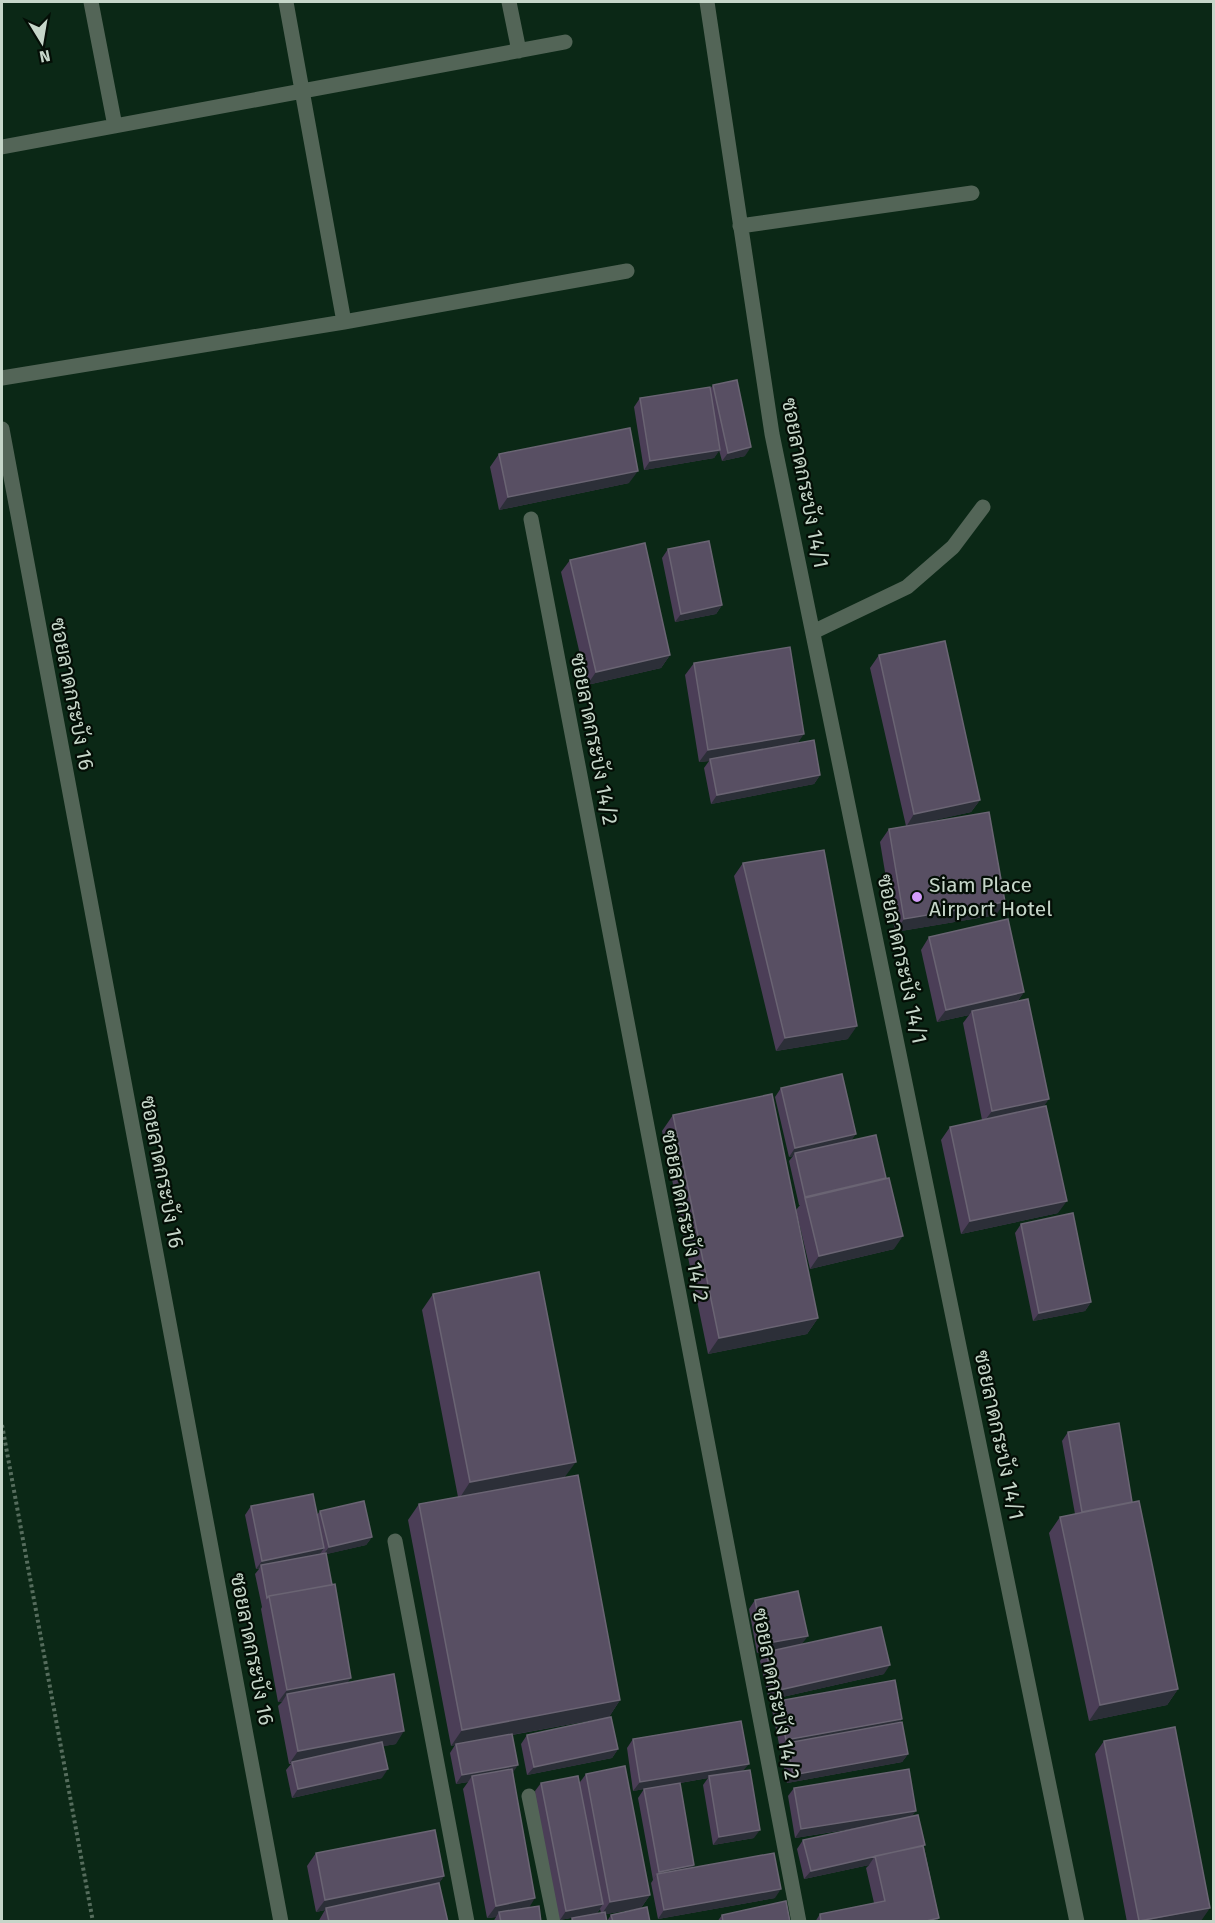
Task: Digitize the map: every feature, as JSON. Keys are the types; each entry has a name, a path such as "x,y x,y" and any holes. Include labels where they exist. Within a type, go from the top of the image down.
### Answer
{"street":[{"path":"91,2 115,126"},
{"path":"286,2 344,322"},
{"path":"509,2 519,51"},
{"name":"ซอยลาดกระบัง 14/1","path":"707,2 772,434 1077,1922"},
{"path":"2,147 565,42"},
{"path":"740,226 972,193"},
{"path":"2,378 344,322 627,271"},
{"name":"ซอยลาดกระบัง 16","path":"2,429 281,1922"},
{"path":"813,632 907,586 953,547 983,507"},
{"name":"ซอยลาดกระบัง 14/2","path":"531,519 799,1922"},
{"path":"394,1541 467,1922"},
{"path":"529,1796 555,1922"}],"path":[{"path":"2,1425 93,1922"}],"building":[{"path":"737,380 751,447 728,453 713,385"},
{"path":"710,387 720,450 650,461 640,398"},
{"path":"630,428 638,471 508,497 499,454"},
{"path":"709,541 722,605 681,614 668,549"},
{"path":"645,543 670,655 596,672 570,560"},
{"path":"945,641 980,800 914,814 879,655"},
{"path":"790,647 804,734 708,750 694,663"},
{"path":"814,740 820,775 717,795 710,759"},
{"path":"989,812 1005,902 904,919 889,829"},
{"path":"824,850 857,1026 785,1038 743,863"},
{"path":"1008,919 1024,992 946,1010 929,937"},
{"path":"1028,999 1049,1099 992,1111 972,1011"},
{"path":"842,1074 856,1134 795,1148 781,1088"},
{"path":"772,1094 818,1318 719,1338 673,1115"},
{"path":"1046,1106 1067,1201 970,1221 950,1127"},
{"path":"876,1135 886,1178 805,1197 795,1153"},
{"path":"889,1178 903,1236 819,1256 805,1198"},
{"path":"1073,1213 1091,1302 1039,1313 1021,1224"},
{"path":"539,1272 576,1462 470,1482 433,1294"},
{"path":"1119,1423 1132,1502 1082,1512 1068,1432"},
{"path":"578,1475 620,1700 462,1730 419,1504"},
{"path":"313,1494 324,1548 262,1561 251,1506"},
{"path":"364,1501 372,1537 329,1547 320,1511"},
{"path":"1139,1501 1178,1689 1100,1705 1060,1517"},
{"path":"326,1553 332,1585 267,1598 261,1565"},
{"path":"335,1584 351,1678 287,1690 269,1596"},
{"path":"798,1591 808,1636 763,1644 755,1600"},
{"path":"881,1627 890,1665 775,1691 766,1652"},
{"path":"394,1674 404,1731 298,1751 287,1694"},
{"path":"895,1680 902,1719 786,1740 778,1701"},
{"path":"611,1717 618,1749 534,1767 527,1735"},
{"path":"741,1721 749,1764 640,1782 633,1739"},
{"path":"902,1722 908,1754 793,1775 787,1743"},
{"path":"1175,1727 1210,1908 1139,1921 1104,1741"},
{"path":"512,1734 518,1765 462,1775 456,1744"},
{"path":"382,1742 388,1769 298,1789 292,1762"},
{"path":"625,1766 650,1895 610,1902 586,1774"},
{"path":"512,1769 535,1898 496,1906 472,1776"},
{"path":"909,1769 916,1811 801,1829 794,1788"},
{"path":"750,1770 760,1830 719,1837 709,1776"},
{"path":"578,1776 603,1904 566,1911 541,1783"},
{"path":"680,1783 694,1865 659,1872 644,1789"},
{"path":"918,1815 925,1845 811,1871 803,1840"},
{"path":"435,1830 444,1876 325,1900 316,1853"},
{"path":"923,1846 939,1918 922,1922 821,1922 820,1914 885,1901 875,1856"},
{"path":"774,1853 781,1889 664,1910 657,1874"},
{"path":"439,1883 448,1922 329,1922 326,1908"},
{"path":"786,1901 790,1922 723,1922 722,1915"},
{"path":"539,1906 541,1922 501,1922 499,1912"},
{"path":"647,1907 650,1922 613,1922 611,1915"},
{"path":"605,1912 607,1922 573,1922 572,1918"}],"place":[{"name":"Siam Place Airport Hotel","path":"917,897"}]}
